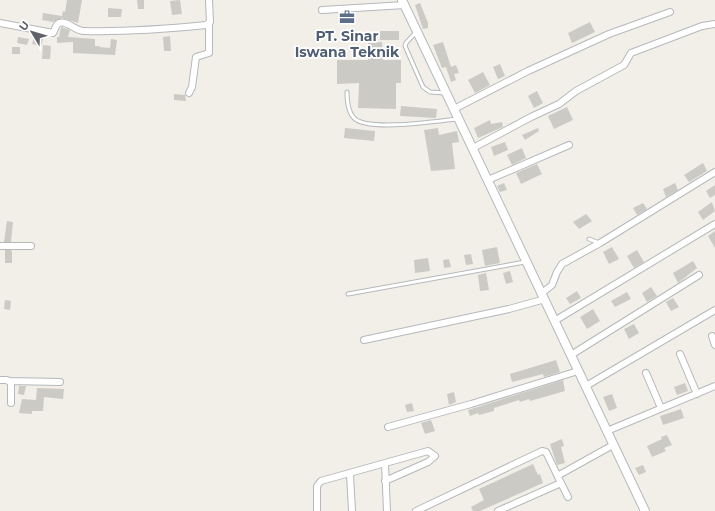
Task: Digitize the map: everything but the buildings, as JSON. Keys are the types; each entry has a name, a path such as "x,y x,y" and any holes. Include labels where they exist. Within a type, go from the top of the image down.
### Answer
{"street":[{"path":"189,93 192,87 196,57 207,55 210,50 209,0"},
{"path":"322,10 404,3 526,262 556,320 578,371 645,511"},
{"path":"454,109 528,71 609,34 670,12"},
{"path":"0,23 52,34 57,25 60,23 68,24 77,31 85,31 127,30 201,25 209,23"},
{"path":"473,148 559,104 576,91 624,65 631,53 695,28 715,24"},
{"path":"488,180 569,145"},
{"path":"364,340 509,309 544,296 552,285 562,264 600,243 715,172"},
{"path":"556,320 715,224"},
{"path":"0,246 31,246"},
{"path":"571,355 699,275"},
{"path":"586,386 715,310"},
{"path":"712,336 715,345"},
{"path":"680,354 697,394"},
{"path":"388,427 578,371"},
{"path":"646,373 661,408"},
{"path":"0,380 60,382"},
{"path":"10,381 11,403"},
{"path":"607,431 715,386"},
{"path":"559,475 613,445"},
{"path":"317,511 318,483 320,481 350,474 428,451 435,456 428,462 385,481"},
{"path":"416,511 542,451 546,452 559,475 568,497"},
{"path":"385,464 387,511"},
{"path":"350,474 352,511"},
{"path":"498,511 561,483"}],"lane":[{"path":"417,30 405,46 423,87 430,92 448,94"},
{"path":"347,92 350,109 354,118 361,122 398,125 459,119"},
{"path":"589,239 600,243"},
{"path":"348,294 526,262"}],"place":[{"name":"PT. Sinar Iswana Teknik","path":"347,17"}]}
